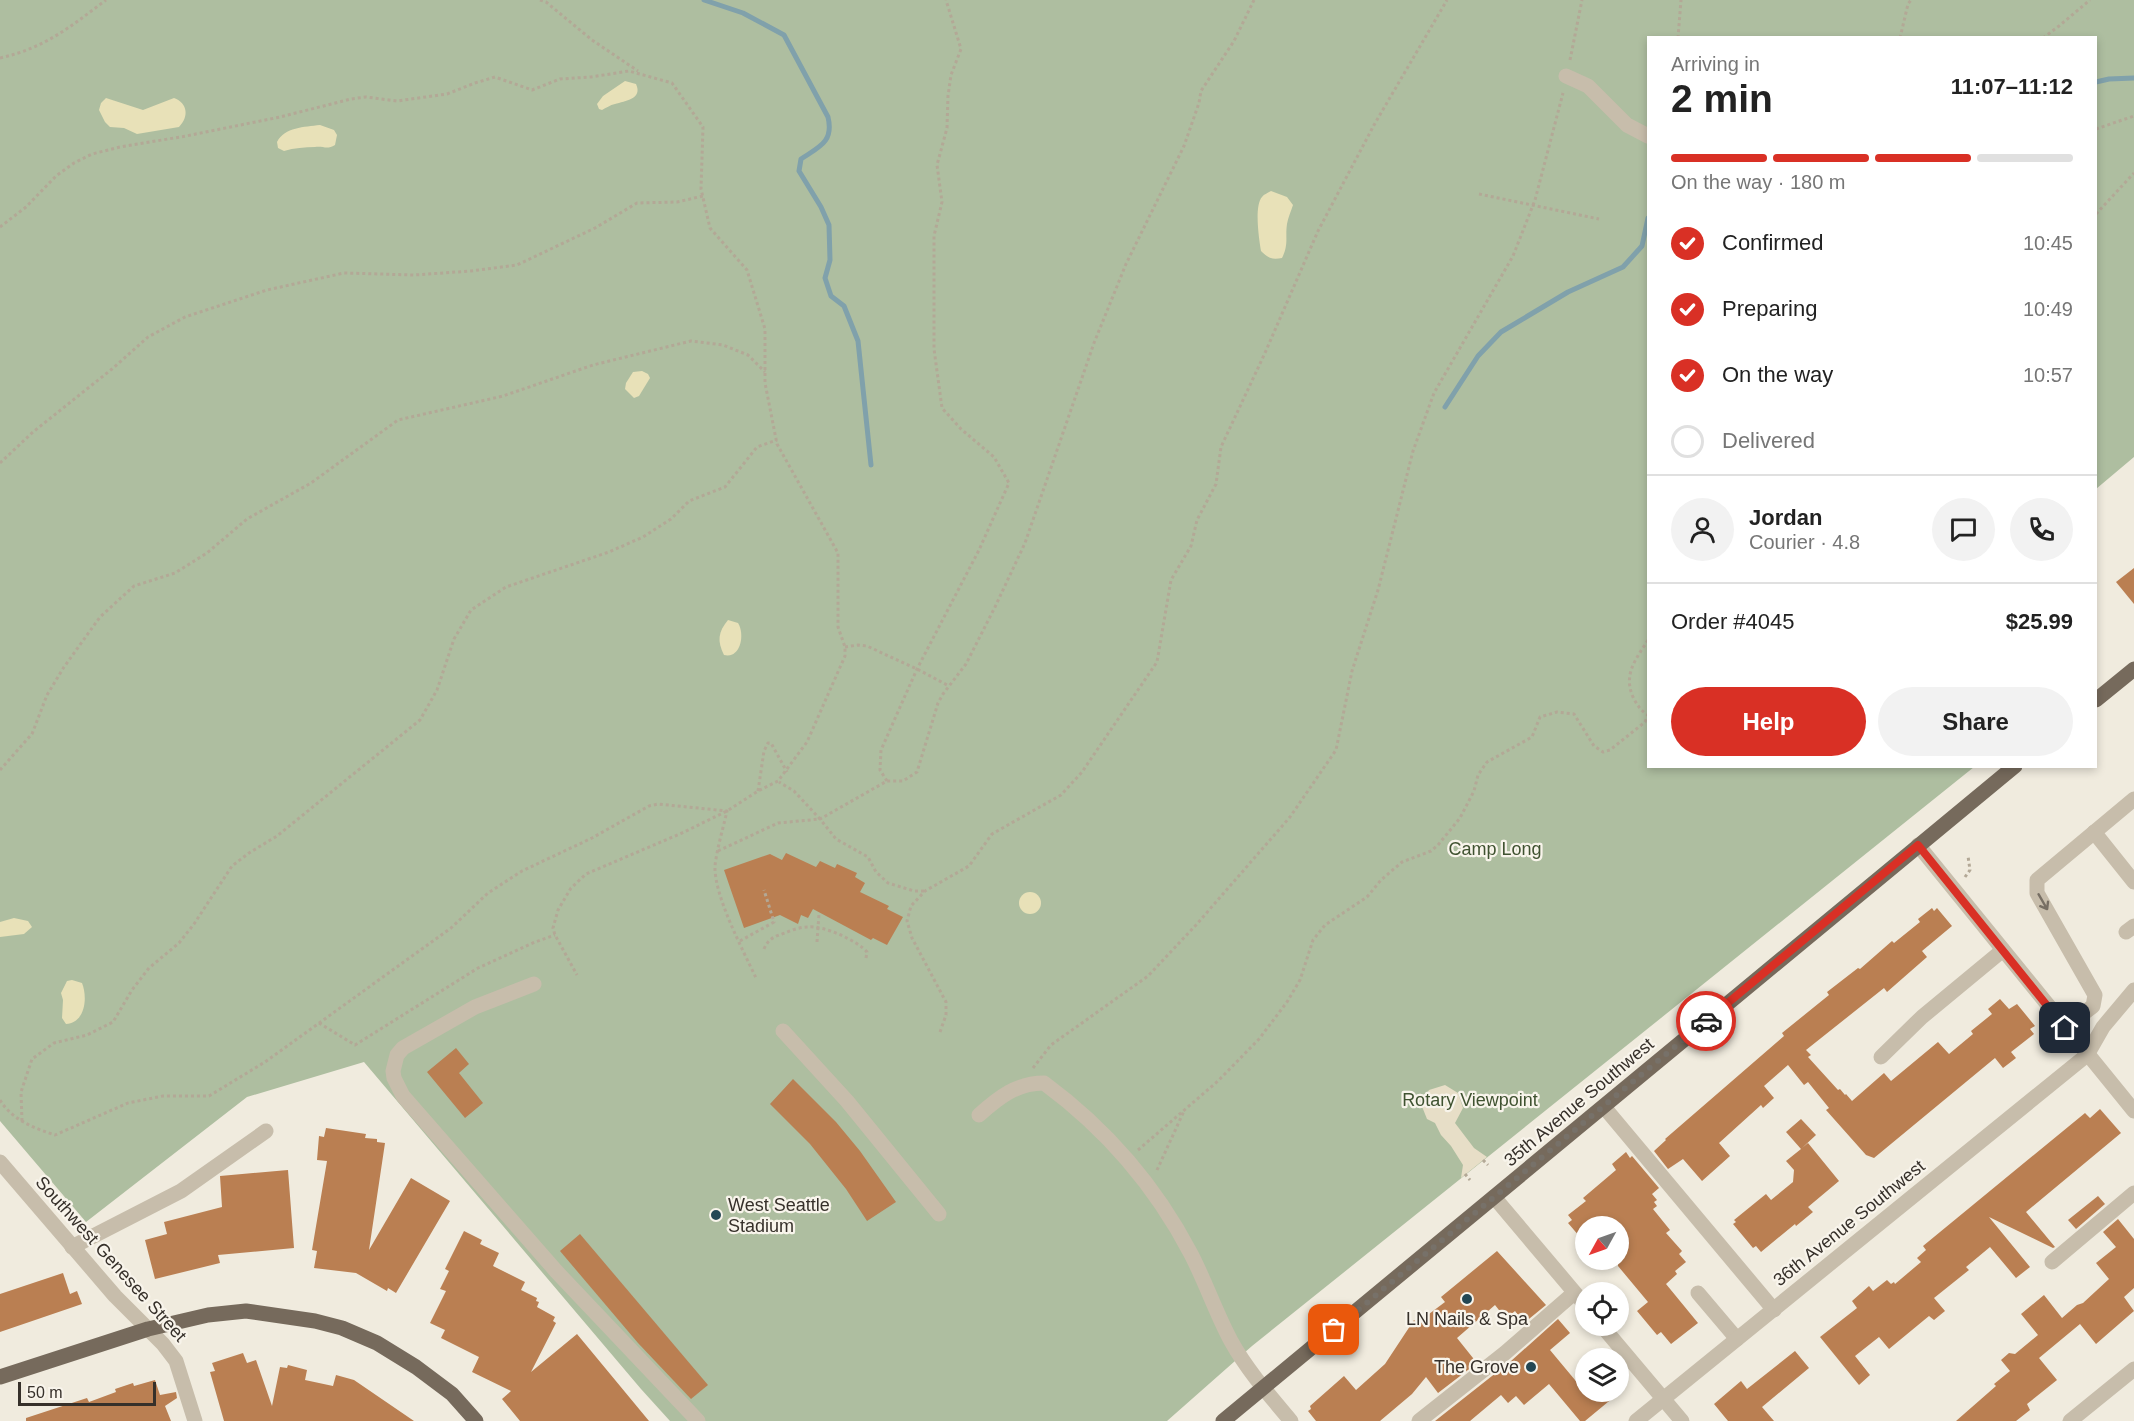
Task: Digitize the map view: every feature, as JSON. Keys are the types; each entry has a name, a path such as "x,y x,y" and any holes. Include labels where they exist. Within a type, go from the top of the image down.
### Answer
{"main road":[{"path":"2097,699 2134,669"},
{"name":"35th Avenue Southwest","path":"1223,1421 2013,768"},
{"path":"0,1377 148,1329 208,1315 246,1311 315,1321 342,1328 377,1343 416,1366 453,1394 476,1421"}],"street":[{"path":"1566,76 1588,86 1627,125 1647,135"},
{"path":"2065,1028 2093,1006 2095,995 2037,893 2037,879 2134,799"},
{"path":"2094,832 2134,882"},
{"path":"1918,845 2134,1111"},
{"path":"1881,1057 1922,1017 2002,950"},
{"path":"534,984 475,1007 403,1048 394,1063 394,1078 403,1096 556,1271 698,1421"},
{"path":"2087,1055 2103,1027 2134,990"},
{"path":"783,1031 847,1101 939,1214"},
{"name":"36th Avenue Southwest","path":"1636,1421 2087,1055"},
{"path":"980,1114 1009,1091 1030,1084 1044,1083 1089,1121 1127,1159 1177,1230 1191,1254 1231,1342 1291,1421"},
{"path":"1604,1107 1774,1310"},
{"path":"72,1247 181,1191 266,1131"},
{"name":"Southwest Genesee Street","path":"0,1162 115,1296 163,1344 176,1361 195,1421"},
{"path":"2052,1263 2134,1193"},
{"path":"1419,1421 1505,1353 1574,1293 1494,1197"},
{"path":"1698,1293 1737,1339"},
{"path":"1604,1336 1682,1421"},
{"path":"2070,1421 2134,1369"}],"path":[{"path":"0,58 24,52 56,37 106,0"},
{"path":"540,0 547,1 592,40 642,74"},
{"path":"887,781 880,770 881,750 917,669 979,550 1009,483 994,457 961,429 942,408 934,349 934,236 942,202 937,165 947,128 951,75 961,49 946,0"},
{"path":"718,851 778,823 820,819 887,781 903,781 917,772 938,703 966,664 1025,543 1094,343 1126,264 1184,146 1201,91 1234,41 1254,0"},
{"path":"940,1032 946,1015 946,1002 912,938 907,921 914,901 926,891 969,866 992,834 1061,795 1082,772 1156,662 1170,580 1191,546 1197,520 1216,484 1221,447 1266,353 1318,231 1374,125 1447,0"},
{"path":"1028,1075 1051,1045 1148,976 1196,925 1290,817 1336,750 1352,671 1378,590 1413,451 1430,402 1467,333 1513,256 1533,205 1556,126 1582,0"},
{"path":"1678,36 1681,0"},
{"path":"1900,36 1911,0"},
{"path":"2046,36 2090,0"},
{"path":"0,227 26,207 56,176 74,163 92,154 120,147 280,117 351,99 366,97 397,101 447,94 475,82 495,77 532,90 560,79 629,71 672,83 703,127 703,196 710,228 747,270 765,329 765,383 777,440 838,553 838,627 845,647 845,656 815,727 787,772 778,782 682,833 586,874 566,896 558,910 553,928 577,975"},
{"path":"2097,129 2134,116"},
{"path":"2097,213 2134,173"},
{"path":"1479,195 1599,219"},
{"path":"0,463 33,432 148,337 185,317 267,290 344,273 414,275 517,265 595,228 637,203 677,202 703,196"},
{"path":"0,770 32,734 47,695 63,667 100,616 134,586 175,573 207,553 247,519 311,483 398,420 503,396 593,365 691,341 723,345 748,355 765,372"},
{"path":"22,1121 21,1092 32,1059 54,1042 87,1035 113,1022 132,990 149,968 179,943 194,924 232,866 249,852 277,836 420,720 436,690 454,639 471,610 506,587 599,556 643,537 671,519 689,501 725,487 757,447 777,440"},
{"path":"1647,642 1635,660 1629,676 1634,699 1639,708 1647,714"},
{"path":"845,647 867,646 949,686"},
{"path":"1138,1149 1244,1055 1272,1022 1300,980 1313,940 1325,925 1367,897 1381,880 1402,862 1431,851 1438,845 1460,818 1474,791 1478,776 1487,762 1532,737 1540,717 1548,714 1574,714 1594,746 1603,752 1610,750 1637,729 1647,717"},
{"path":"758,791 764,751 768,744 771,743 775,747 787,772"},
{"path":"778,782 794,791 836,839 868,857 876,872 888,883 914,891 926,891"},
{"path":"0,1100 28,1126 55,1135 128,1103 163,1096 209,1096 265,1062 451,928 488,893 522,871 592,838 649,806 680,805 727,811"},
{"path":"727,811 715,866 717,879 720,895 756,978"},
{"path":"1962,879 1970,870 1968,856"},
{"path":"739,941 774,922 764,890"},
{"path":"818,942 819,914"},
{"path":"764,949 769,940 776,936 807,927 818,928 859,945 867,952 866,958"},
{"path":"319,1022 355,1045 478,968 555,935"},
{"path":"1154,1174 1184,1110"},
{"path":"1484,1160 1488,1166"},
{"path":"1465,1174 1470,1180"}],"green space":[{"path":"0,0 2134,0 2134,457 2097,488 2097,36 1647,36 1647,768 1973,768 1252,1346 1167,1421 670,1421 364,1062 247,1097 86,1222 0,1121"}],"sand":[{"path":"625,81 636,84 638,89 635,96 602,110 599,109 597,104 603,96"},
{"path":"106,98 143,110 174,98 182,103 186,115 179,127 137,134 124,128 110,127 105,122 99,110"},
{"path":"320,125 334,130 337,135 335,145 328,148 303,147 284,151 278,148 277,142 285,133"},
{"path":"1271,191 1287,197 1293,205 1287,224 1285,249 1282,258 1279,259 1270,258 1261,251 1259,239 1258,208 1263,196"},
{"path":"642,371 650,378 639,396 634,398 625,389 626,383 633,372"},
{"path":"728,620 738,623 741,639 738,650 730,655 724,655 720,645 720,633"},
{"path":"1030,892 1040,899 1041,903 1034,913 1030,914 1020,907 1019,903 1026,893"},
{"path":"14,918 28,921 32,927 24,934 0,937 0,922"},
{"path":"67,981 82,983 85,1002 81,1015 72,1023 66,1024 62,1018 61,993"}],"shaded area":[{"path":"1445,1085 1458,1093 1463,1108 1455,1123 1474,1148 1487,1157 1461,1178 1463,1165 1435,1123 1427,1119 1421,1104 1429,1090"}],"building":[{"path":"2134,568 2134,604 2116,582"},
{"path":"786,853 816,867 820,861 835,868 837,864 857,873 855,877 865,883 860,892 889,906 887,909 903,917 887,945 873,938 871,940 813,909 808,918 801,915 798,924 780,915 744,928 724,870 770,854 782,860"},
{"path":"1932,908 1934,911 1937,908 1952,926 1922,951 1927,957 1887,992 1884,988 1806,1050 1811,1055 1808,1057 1838,1090 1840,1089 1852,1101 1884,1073 1891,1081 1938,1042 1949,1054 1973,1034 1971,1031 1992,1014 1988,1009 2000,999 2009,1009 2017,1004 2035,1026 2030,1029 2034,1034 2011,1052 2016,1058 2003,1068 1995,1058 1874,1158 1866,1155 1826,1110 1829,1108 1808,1082 1804,1085 1788,1065 1764,1086 1774,1098 1763,1108 1761,1105 1719,1143 1730,1156 1702,1181 1683,1159 1668,1169 1654,1151 1665,1139 1784,1036 1782,1033 1829,995 1827,992 1858,968 1860,969 1892,941 1894,943 1920,922 1918,919"},
{"path":"456,1048 469,1064 459,1073 483,1103 465,1118 427,1072"},
{"path":"793,1079 836,1122 896,1202 867,1221 846,1189 810,1144 770,1104"},
{"path":"2100,1109 2121,1133 2026,1212 2055,1247 1989,1217 2030,1267 2016,1278 1990,1247 1966,1267 1969,1270 1934,1298 1945,1311 1934,1320 1929,1316 1889,1349 1879,1337 1855,1356 1870,1375 1859,1385 1820,1337 1857,1308 1852,1301 1869,1286 1873,1291 1887,1280 1895,1284 1921,1262 1917,1258 1926,1250 1923,1246 2085,1113 2090,1118"},
{"path":"1801,1119 1816,1135 1802,1148 1808,1143 1839,1181 1808,1207 1813,1212 1761,1252 1756,1246 1753,1248 1733,1224 1736,1222 1734,1220 1766,1194 1771,1200 1793,1182 1794,1170 1786,1161 1801,1149 1786,1132"},
{"path":"326,1128 366,1134 365,1138 377,1139 377,1142 385,1143 369,1250 411,1178 450,1201 396,1293 388,1288 387,1291 356,1273 314,1268 317,1251 312,1250 327,1161 317,1160 319,1136 324,1137"},
{"path":"1626,1152 1659,1188 1652,1194 1657,1200 1654,1202 1657,1206 1653,1209 1670,1230 1666,1233 1682,1251 1679,1254 1686,1262 1675,1271 1677,1274 1666,1284 1698,1323 1671,1344 1661,1332 1657,1335 1637,1311 1648,1302 1621,1270 1629,1270 1629,1216 1575,1216 1575,1231 1568,1223 1572,1220 1568,1215 1586,1201 1583,1198 1616,1170 1612,1164"},
{"path":"288,1170 294,1248 218,1255 220,1263 155,1279 145,1240 167,1234 164,1222 222,1207 220,1176"},
{"path":"2098,1196 2105,1204 2076,1229 2068,1220"},
{"path":"2118,1219 2134,1239 2134,1288 2124,1297 2134,1311 2096,1344 2080,1324 2039,1358 2057,1380 2027,1404 2030,1410 2016,1421 1956,1421 2010,1371 2001,1360 2009,1353 2015,1354 2038,1335 2021,1314 2044,1295 2062,1318 2077,1305 2083,1303 2109,1279 2096,1263 2116,1247 2103,1232"},
{"path":"464,1231 482,1240 480,1244 499,1253 493,1266 525,1282 521,1290 537,1298 536,1301 539,1302 537,1307 555,1317 553,1321 556,1323 531,1372 577,1334 649,1421 520,1421 502,1399 511,1391 472,1372 479,1357 441,1338 445,1330 430,1323 446,1291 440,1289 449,1271 445,1269"},
{"path":"580,1234 708,1385 691,1399 638,1343 560,1251"},
{"path":"1497,1251 1546,1305 1524,1323 1515,1311 1506,1319 1495,1305 1457,1338 1477,1363 1438,1393 1426,1377 1412,1394 1380,1421 1316,1421 1308,1411 1311,1409 1310,1406 1344,1376 1356,1390 1385,1364 1414,1320 1417,1323 1445,1302 1441,1297"},
{"path":"63,1273 70,1294 77,1291 82,1304 0,1332 0,1294"},
{"name":"The Grove","path":"1558,1319 1570,1333 1550,1350 1575,1380 1575,1402 1608,1402 1585,1421 1580,1421 1549,1384 1524,1405 1516,1396 1508,1403 1501,1395 1470,1421 1435,1421 1511,1361"},
{"path":"1795,1351 1809,1368 1762,1407 1774,1421 1728,1421 1714,1404 1741,1381 1747,1389"},
{"path":"243,1353 247,1363 256,1360 272,1406 280,1367 287,1368 288,1365 307,1370 305,1380 333,1386 336,1375 354,1380 414,1421 224,1421 210,1372 215,1371 212,1363"},
{"path":"155,1380 160,1395 176,1392 177,1398 165,1406 171,1421 26,1421 26,1418 87,1398 89,1402 133,1383 134,1386"}],"waterway":[{"path":"704,0 743,13 784,35 828,117 827,138 824,143 801,159 799,171 829,225 830,260 825,278 831,296 844,306 858,341 871,465"},
{"path":"2097,82 2134,78"},
{"path":"1445,407 1478,356 1501,332 1568,292 1623,267 1642,246 1647,223"}],"way so far":[{"path":"1334,1330 1706,1021"}],"place":[{"name":"West Seattle Stadium","path":"716,1215"},
{"name":"LN Nails & Spa","path":"1467,1299"},
{"name":"The Grove","path":"1531,1367"}],"route":[{"path":"1706,1021 1918,845 2065,1028"}],"park label":[{"name":"Camp Long","path":"1495,849"},
{"name":"Rotary Viewpoint","path":"1470,1100"}]}
